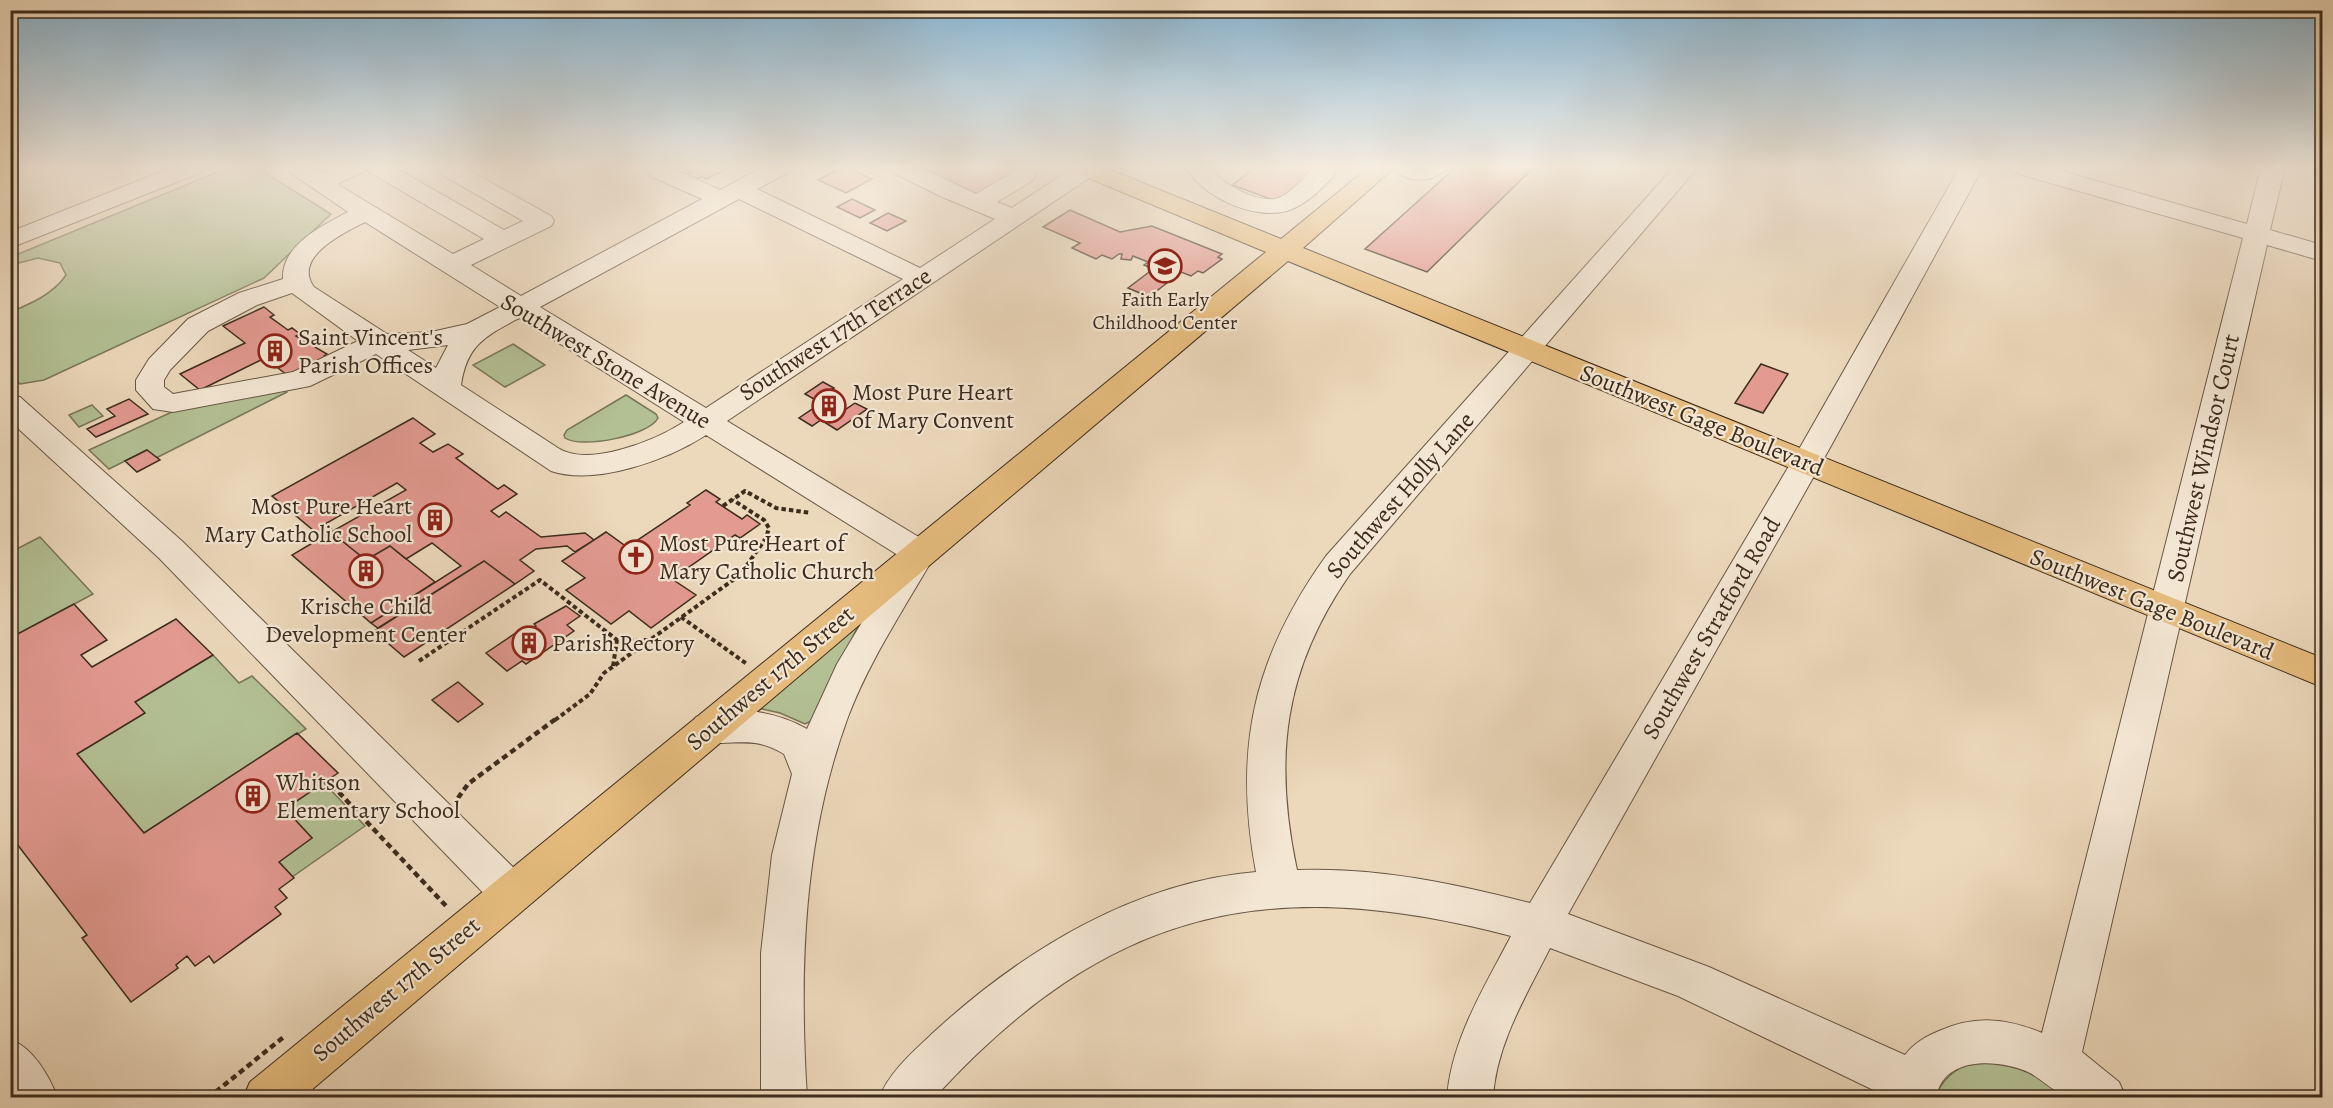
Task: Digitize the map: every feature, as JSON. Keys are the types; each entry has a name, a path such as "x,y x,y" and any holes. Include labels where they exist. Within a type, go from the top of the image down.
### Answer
{"main road":[{"name":"Southwest Gage Boulevard","path":"1208,219 2322,673"},
{"name":"Southwest 17th Street","path":"266,1098 500,884 710,728 1322,219"}],"street":[{"path":"10,241 65,219"},
{"path":"354,219 335,228 313,244 299,263 295,274 297,283 248,299 198,325 159,365 150,380 150,390 163,402 173,403 300,380 381,342 431,340 475,331"},
{"name":"Southwest Stone Avenue","path":"374,219 920,553"},
{"path":"466,219 503,240"},
{"path":"450,265 542,221 538,219"},
{"path":"446,387 452,358 457,348 475,331 685,219"},
{"path":"785,219 921,278"},
{"name":"Southwest 17th Terrace","path":"297,283 305,293 563,464 577,467 663,447 695,429 704,420 1010,219"},
{"name":"Southwest Holly Lane","path":"1280,889 1270,850 1266,788 1267,731 1276,682 1290,643 1309,604 1332,572 1642,219"},
{"name":"Southwest Stratford Road","path":"1470,1098 1470,1082 1492,1017 1539,926 1806,463 1943,219"},
{"path":"2203,219 2322,253"},
{"name":"Southwest Windsor Court","path":"2057,1063 2261,219"},
{"path":"10,404 171,550 500,884"},
{"path":"784,1098 781,1054 788,882 810,772 830,715 850,673 920,553"},
{"path":"710,728 738,724 775,729 800,744 810,772"},
{"path":"902,1098 933,1063 995,1006 1046,969 1102,937 1147,916 1218,896 1280,889 1332,887 1404,892 1539,926 1699,983 1914,1091 1929,1060 1950,1047 1979,1041 2012,1045 2057,1063 2091,1086 2103,1098"},
{"path":"10,1062 35,1098"}],"path":[{"path":"723,506 745,491 769,508 793,514 816,513"},
{"path":"440,824 468,784 590,694 600,679 613,667 740,575 768,534 769,528 765,520 733,500"},
{"path":"419,661 540,580 617,640 651,640"},
{"path":"681,618 753,668 747,673"},
{"path":"613,667 617,640"},
{"path":"332,785 447,907"},
{"path":"438,914 447,907 500,884"},
{"path":"208,1098 291,1031"}],"green space":[{"path":"104,219 326,219 264,278 44,380 20,384 11,375 11,312 48,293 66,275 60,263 38,258 11,265 11,257"},
{"path":"513,344 545,365 505,387 473,365"},
{"path":"286,388 287,392 156,458 147,450 109,469 89,450 174,411"},
{"path":"626,395 656,414 658,418 642,430 614,439 585,442 565,438 567,430"},
{"path":"92,405 103,416 79,427 69,415"},
{"path":"40,537 93,594 11,638 11,552"},
{"path":"858,626 813,720 805,724 780,713 762,709 760,705"},
{"path":"213,655 239,683 252,676 306,729 144,833 77,754 144,713 135,702"},
{"path":"324,783 365,826 292,877 279,862 312,838 285,809"},
{"path":"2005,1059 2084,1098 1935,1098 1940,1087 1954,1072 1972,1063"}],"building":[{"path":"878,219 901,219 906,221 887,231 870,223"},
{"path":"1056,219 1090,219 1120,232 1152,226 1222,254 1218,257 1222,259 1203,273 1198,271 1191,276 1181,272 1149,297 1128,288 1153,269 1144,265 1148,262 1133,256 1131,260 1121,259 1122,254 1112,259 1102,255 1096,259 1072,248 1080,243 1043,227"},
{"path":"1399,219 1481,219 1427,272 1365,249"},
{"name":"Saint Vincent's Parish Offices","path":"264,307 274,315 270,317 288,330 292,328 300,334 296,336 327,354 324,356 329,360 287,375 265,358 200,390 180,374 245,343 223,326"},
{"path":"1761,364 1788,374 1763,413 1735,403"},
{"name":"Most Pure Heart of Mary Convent","path":"823,382 834,388 823,395 846,409 855,403 867,409 837,430 821,420 812,426 799,418 821,403 805,394"},
{"path":"129,399 148,414 96,437 87,429 115,416 107,409"},
{"name":"Most Pure Heart Mary Catholic School","path":"413,418 435,434 420,443 433,452 448,444 463,454 456,458 498,489 504,485 517,494 491,511 499,517 506,512 541,537 585,533 594,540 575,552 567,546 536,549 520,560 534,571 515,584 484,561 378,628 371,623 461,566 432,543 406,559 390,546 366,560 331,532 406,490 397,483 325,524 331,528 319,535 272,496"},
{"path":"147,450 160,460 137,472 125,461"},
{"name":"Most Pure Heart of Mary Catholic Church","path":"706,490 720,499 716,502 742,519 747,515 760,524 740,538 735,535 672,579 696,595 651,628 629,611 611,624 566,590 585,578 562,561 606,532 627,547 690,505 687,503"},
{"name":"Krische Child Development Center","path":"331,532 366,560 390,546 435,582 371,623 292,555"},
{"path":"484,561 515,584 404,657 374,631"},
{"name":"Whitson Elementary School","path":"74,604 107,640 81,655 92,667 176,619 213,655 135,702 145,713 77,754 144,833 297,733 338,773 285,809 312,838 279,862 294,878 279,889 287,898 275,907 281,914 214,963 209,956 195,966 187,956 176,965 178,968 131,1002 82,938 87,935 10,835 10,638"},
{"name":"Parish Rectory","path":"566,606 580,616 567,625 574,631 526,664 522,661 507,671 486,653 523,628 528,632 536,626 534,624"},
{"path":"458,682 483,704 458,722 432,700"}],"place":[{"name":"Faith Early Childhood Center","path":"1165,266"},
{"name":"Saint Vincent's Parish Offices","path":"275,351"},
{"name":"Most Pure Heart of Mary Convent","path":"829,406"},
{"name":"Most Pure Heart Mary Catholic School","path":"435,520"},
{"name":"Most Pure Heart of Mary Catholic Church","path":"636,557"},
{"name":"Krische Child Development Center","path":"366,571"},
{"name":"Parish Rectory","path":"529,643"},
{"name":"Whitson Elementary School","path":"253,796"}]}
